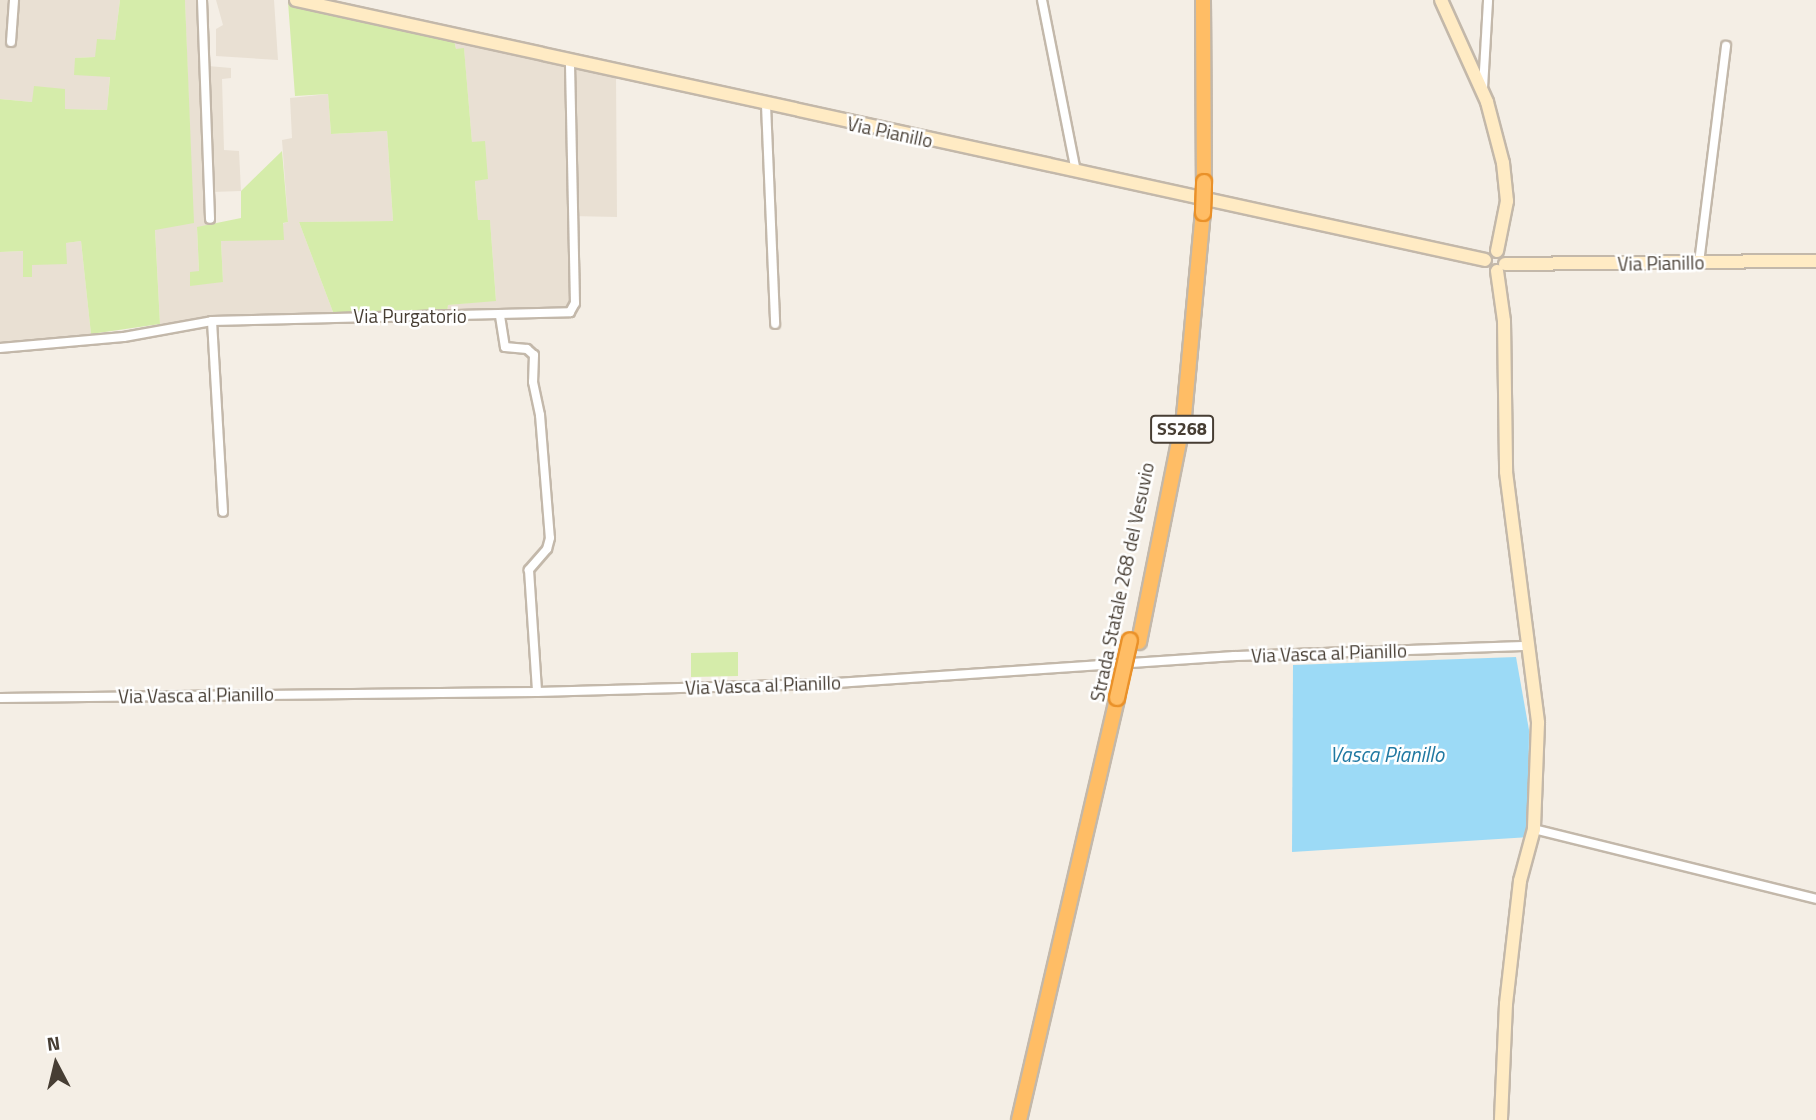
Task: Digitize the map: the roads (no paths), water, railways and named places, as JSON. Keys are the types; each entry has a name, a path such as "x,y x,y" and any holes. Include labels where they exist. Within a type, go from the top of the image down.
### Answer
{"highway":[{"name":"Strada Statale 268 del Vesuvio","path":"1194,0 1200,182"},
{"name":"Strada Statale 268 del Vesuvio","path":"1019,1120 1135,641 1184,416 1200,182 1203,0"},
{"name":"Strada Statale 268 del Vesuvio","path":"1029,1120 1121,699"}],"street":[{"path":"11,42 14,0"},
{"path":"202,0 210,219"},
{"name":"Via Pianillo","path":"296,0 346,6 570,62 1485,260"},
{"path":"1042,0 1076,172"},
{"path":"1441,0 1482,92 1500,153 1507,201 1497,251 1501,268 1504,321 1506,472 1525,646 1538,723 1534,830 1520,881 1506,1004 1501,1120"},
{"path":"1482,92 1488,0"},
{"path":"1699,263 1726,46"},
{"name":"Via Purgatorio","path":"0,348 124,337 212,321 562,315 570,312 575,303 570,62"},
{"path":"766,105 775,324"},
{"path":"1497,251 1485,260 1489,269 1501,268"},
{"name":"Via Pianillo","path":"1501,268 1816,261"},
{"path":"500,316 505,347 527,349 534,355 533,382 540,415 550,538 547,549 528,570 537,692"},
{"path":"212,321 223,512"},
{"name":"Via Vasca al Pianillo","path":"0,698 537,692 822,684 1234,656 1525,646"},
{"path":"1534,830 1816,899"}],"water":[{"name":"Vasca Pianillo","path":"1516,657 1529,730 1528,837 1292,852 1293,665"}]}
